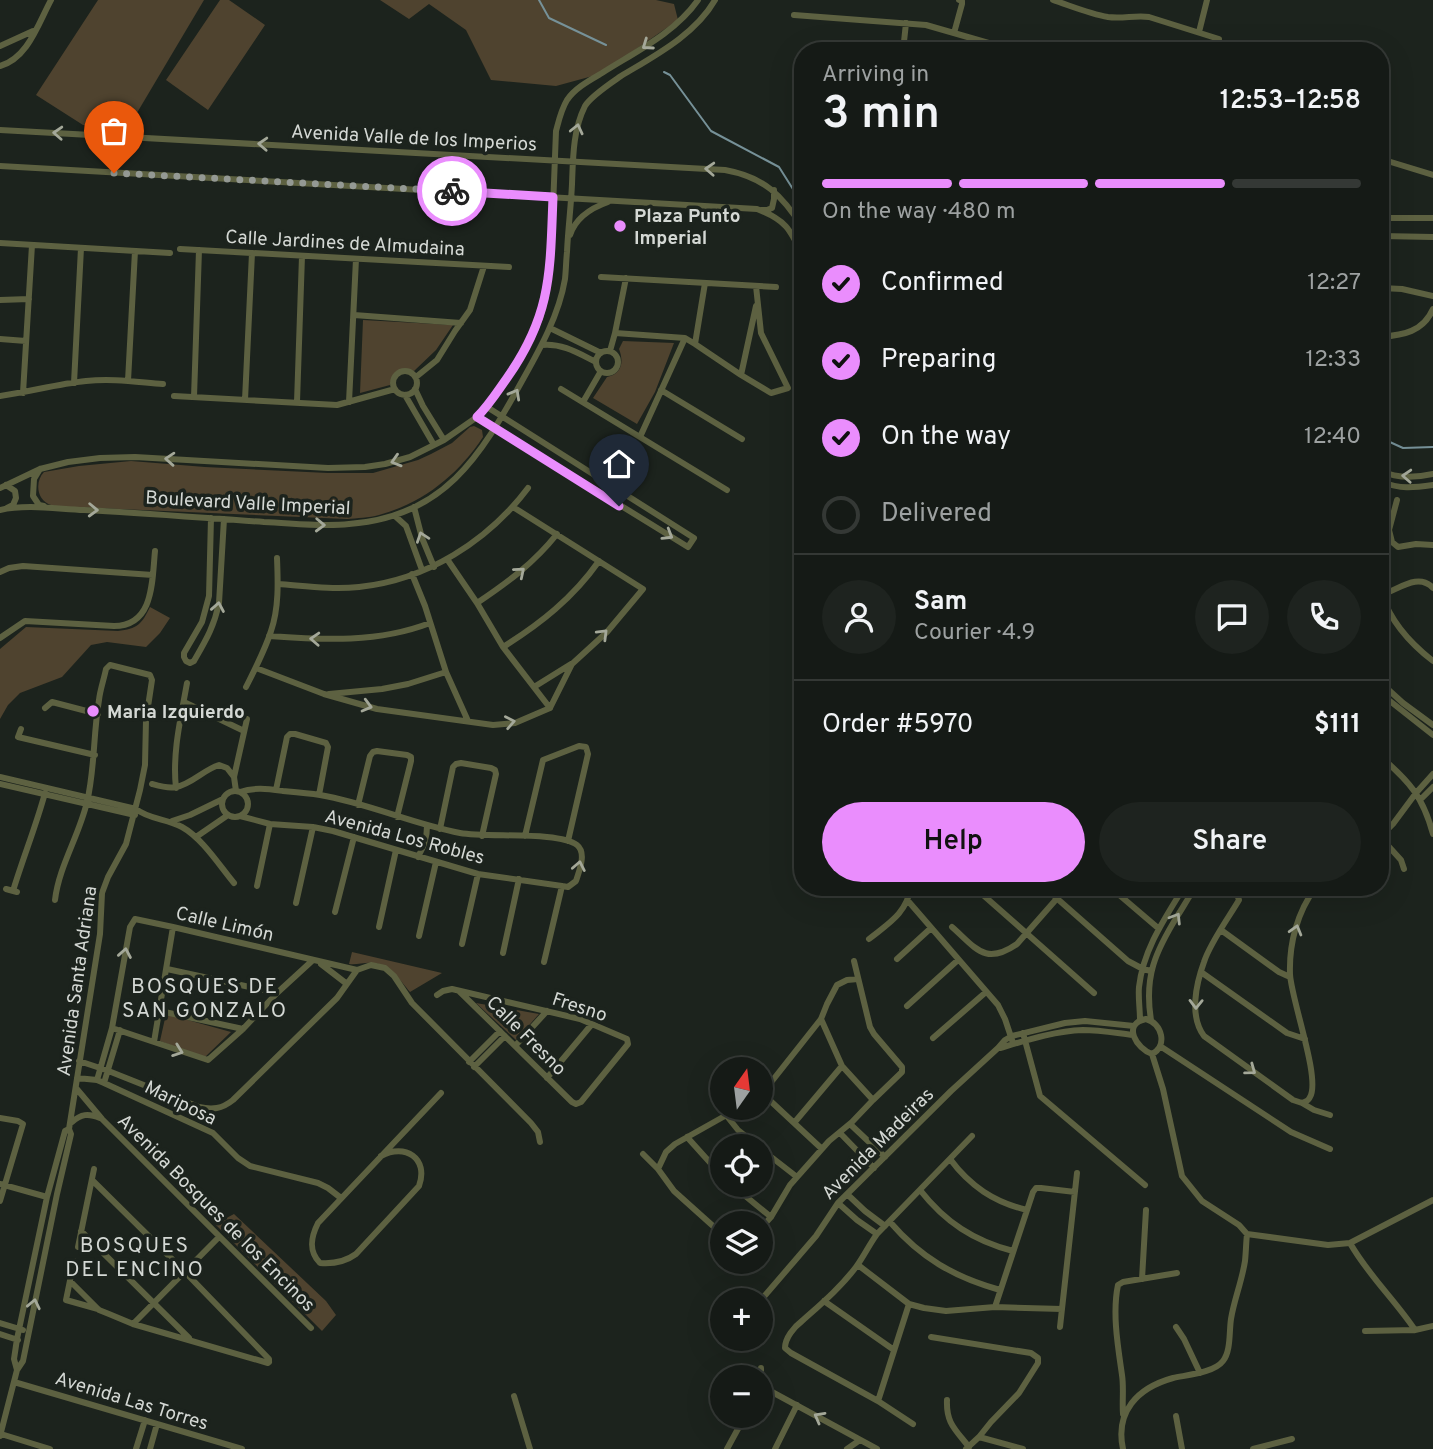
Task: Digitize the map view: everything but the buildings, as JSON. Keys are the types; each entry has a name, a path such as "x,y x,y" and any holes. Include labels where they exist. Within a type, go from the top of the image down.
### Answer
{"street":[{"path":"0,66 14,60 22,52 51,0"},
{"name":"Boulevard Valle Imperial","path":"3,487 40,469 100,458 135,457 305,467 365,467 410,457 444,440 477,417 514,369 531,339 545,300 551,259 556,131 568,98 584,84 669,29 698,0"},
{"name":"Boulevard Valle Imperial","path":"3,509 143,512 211,519 334,525 395,516 429,500 449,486 476,457 503,416 550,328 565,276 577,125 587,103 611,83 687,31 698,22 715,0"},
{"path":"954,33 962,4 959,0"},
{"path":"1053,0 1097,15 1149,17 1219,39"},
{"path":"1199,32 1207,0"},
{"path":"794,15 926,25 981,42"},
{"path":"904,42 906,23"},
{"path":"0,46 35,31"},
{"path":"624,59 632,70"},
{"name":"Avenida Valle de los Imperios","path":"0,130 725,170 753,177 774,190 794,213"},
{"path":"114,173 115,136"},
{"path":"1389,162 1433,175"},
{"path":"0,166 767,210 772,208 774,190"},
{"path":"568,243 572,228 583,215 613,201"},
{"path":"757,209 782,222 794,236"},
{"path":"1389,218 1433,218"},
{"path":"1389,236 1433,237"},
{"path":"0,243 170,253"},
{"path":"23,393 32,245"},
{"path":"74,383 81,248"},
{"name":"Calle Jardines de Almudaina","path":"180,249 509,267"},
{"path":"194,397 199,250"},
{"path":"128,381 135,251"},
{"path":"245,400 251,253"},
{"path":"296,402 302,256"},
{"path":"349,402 356,259"},
{"path":"416,377 437,360 470,310 484,266"},
{"path":"601,277 776,287"},
{"path":"610,351 626,278"},
{"path":"695,344 705,283"},
{"path":"615,333 685,338 771,393 788,388 761,333 756,286"},
{"path":"1389,288 1433,296"},
{"path":"0,300 29,299"},
{"path":"545,300 559,303"},
{"path":"741,375 758,301"},
{"path":"1389,336 1410,332 1429,323 1433,310"},
{"path":"354,315 461,323"},
{"path":"542,345 566,347 596,362 601,371 610,373 617,367 614,353 601,352 550,328"},
{"path":"566,347 570,338"},
{"path":"640,437 685,338"},
{"path":"0,339 26,341"},
{"path":"596,362 601,352"},
{"path":"583,402 601,371"},
{"path":"399,372 412,372 416,377 417,383 411,393 405,395 395,389 394,377 399,372"},
{"path":"0,396 74,383 110,380 163,384"},
{"path":"561,388 727,490"},
{"path":"174,396 337,405 395,389"},
{"path":"415,389 444,440"},
{"path":"661,390 742,439"},
{"path":"405,395 434,445"},
{"path":"477,417 688,547 694,538 487,407"},
{"path":"423,426 432,421"},
{"path":"510,438 517,426"},
{"path":"40,469 34,479 33,496 39,505 48,508"},
{"path":"1389,475 1406,478 1433,474"},
{"path":"597,492 604,482"},
{"path":"1389,484 1411,489 1433,485"},
{"path":"3,487 15,491 16,498 13,505 3,509"},
{"path":"278,584 360,587 385,583 434,567 490,530 528,488"},
{"path":"1396,500 1389,530 1392,542 1398,547 1433,542"},
{"path":"414,507 422,538 434,567"},
{"path":"513,507 643,589 607,632 572,664 534,687"},
{"path":"395,516 406,526 422,570"},
{"path":"211,519 209,596 202,622 184,653 186,661 190,663 194,661 209,635 217,612 224,519"},
{"path":"477,603 526,567 557,534"},
{"path":"0,638 25,621 114,626 133,623 148,601 155,551"},
{"path":"246,687 270,636 276,609 277,558"},
{"path":"447,559 503,647 550,708"},
{"path":"503,647 558,608 585,582 599,561"},
{"path":"0,572 23,566 153,575"},
{"path":"412,574 446,672 468,721"},
{"path":"1389,592 1418,580 1433,588"},
{"path":"1389,611 1421,652 1433,661"},
{"path":"270,636 363,639 411,630 430,623"},
{"path":"256,668 324,694 377,709 493,725 514,723 550,708 572,664"},
{"name":"Avenida Santa Adriana","path":"0,1435 14,1382 23,1361 71,1134 79,1061 100,934 104,884 126,844 137,813 144,771 145,730 152,677 110,665 100,692 98,714"},
{"path":"324,694 382,689 446,672"},
{"path":"176,788 177,740 187,683"},
{"path":"1389,690 1433,725"},
{"path":"1389,700 1433,735"},
{"path":"45,708 52,702 98,714 95,755 87,801 53,900 65,902"},
{"path":"184,702 244,731"},
{"path":"234,777 247,719"},
{"path":"21,729 18,737 95,755"},
{"path":"276,790 287,737 295,734 326,743 328,747 319,794"},
{"path":"526,836 543,760 579,746 586,747 588,754 568,841 576,844 582,855 576,881 568,887 562,886 544,962"},
{"path":"358,804 373,752 407,755 411,757 411,761 397,817"},
{"path":"440,829 453,767 461,763 481,766 495,769 496,774 482,836"},
{"path":"1389,764 1405,777 1421,800 1433,834"},
{"path":"152,784 176,788 219,765 228,768 238,792"},
{"path":"1389,828 1433,774"},
{"path":"0,794 1,781 170,821 196,837 234,883"},
{"path":"1410,803 1421,800 1433,787"},
{"name":"Avenida Los Robles","path":"238,792 254,789 319,794 440,829 482,836 526,836 568,841"},
{"path":"12,891 46,791"},
{"path":"170,821 190,815 223,799 230,792 238,792 246,798 246,810 240,816 228,815 222,808 223,799"},
{"path":"196,837 228,815"},
{"name":"Avenida Los Robles","path":"240,816 270,824 313,827 478,873 562,886"},
{"path":"257,887 270,824"},
{"path":"418,857 426,841 427,826"},
{"path":"296,903 313,827"},
{"path":"335,912 354,837"},
{"path":"1389,846 1401,860 1404,869"},
{"path":"379,928 396,849"},
{"path":"419,936 436,862"},
{"path":"462,944 478,873"},
{"path":"503,953 519,879"},
{"path":"869,939 895,918 909,902 910,896"},
{"path":"984,896 1094,993"},
{"path":"1055,896 1128,961 1152,971"},
{"path":"1121,896 1158,928"},
{"path":"1140,1020 1139,988 1143,969 1158,928 1178,896"},
{"path":"1151,1020 1149,1004 1157,951 1190,896"},
{"path":"1238,896 1239,900 1204,960 1197,987 1199,1029 1204,1036 1293,1100 1330,1115"},
{"path":"1302,1103 1310,1098 1313,1081 1290,977 1293,938 1309,897"},
{"path":"952,928 979,951 995,955 1008,950 1027,934 1057,898"},
{"path":"909,902 998,1006 1013,1040"},
{"name":"Calle Limón","path":"116,1029 130,927 135,919 357,970 371,965 384,968 394,976 412,1003 531,1123 538,1132 540,1142"},
{"path":"154,1042 173,927"},
{"path":"897,959 931,928"},
{"path":"1222,930 1279,972 1290,977"},
{"path":"907,1006 958,960"},
{"path":"100,1082 116,1029 208,1060 243,1030 277,993 315,961"},
{"name":"Calle Limón","path":"315,961 347,984"},
{"path":"773,1214 797,1177 829,1141 902,1073 902,1067 870,1027 854,961"},
{"path":"167,969 277,993"},
{"path":"79,1061 199,1107 209,1110 218,1108 233,1100 337,998 357,970"},
{"path":"1201,972 1287,1033 1305,1039"},
{"path":"774,1080 821,1019 838,985 847,980 858,979"},
{"name":"Fresno","path":"437,995 449,989 547,1011 580,1019 626,1039 628,1044 581,1102 572,1102"},
{"name":"Calle Fresno","path":"459,991 572,1102"},
{"path":"933,1038 986,992"},
{"path":"160,1011 243,1030"},
{"path":"515,1046 547,1011"},
{"path":"821,1019 842,1066 873,1100"},
{"path":"1140,1020 1151,1020 1161,1032 1160,1046 1156,1053 1152,1054 1136,1043 1133,1035 1134,1026 1140,1020"},
{"path":"1084,1030 1085,1021"},
{"name":"Avenida Madeiras","path":"771,1288 816,1236 838,1203 998,1048 1013,1040 1065,1023 1085,1021 1134,1026"},
{"path":"547,1078 592,1024"},
{"name":"Avenida Madeiras","path":"1024,1037 1084,1030 1133,1035"},
{"path":"472,1064 503,1034"},
{"path":"1024,1037 1040,1096 1145,1185"},
{"path":"1160,1046 1291,1132 1330,1149"},
{"path":"1152,1054 1163,1089 1182,1176 1202,1201 1239,1225 1247,1234 1328,1245 1350,1243 1433,1200"},
{"path":"794,1123 842,1066"},
{"name":"Mariposa","path":"77,1078 100,1082 214,1133 238,1158 250,1166 317,1183 341,1198"},
{"name":"Avenida Bosques de los Encinos","path":"76,1088 102,1119 311,1328"},
{"path":"381,1156 394,1150 411,1154 421,1168 419,1186 351,1258 320,1263 314,1257 312,1237 318,1223 341,1198 381,1156 441,1093"},
{"path":"774,1106 822,1149"},
{"name":"Avenida Bosques de los Encinos","path":"70,1126 81,1115 95,1115 102,1119"},
{"path":"0,1118 20,1121 23,1124 2,1185 0,1201"},
{"path":"658,1168 666,1152 675,1144 717,1120"},
{"path":"730,1120 743,1134"},
{"path":"850,1124 885,1157"},
{"name":"Avenida Santa Adriana","path":"18,1370 14,1359 17,1339 47,1197 65,1131 70,1126"},
{"path":"840,1133 874,1168"},
{"path":"912,1424 878,1401 790,1353 785,1348 785,1342 797,1325 858,1265 877,1234 972,1136"},
{"path":"687,1137 710,1163"},
{"path":"643,1154 658,1168 674,1191 710,1223"},
{"path":"773,1158 797,1177"},
{"path":"950,1159 977,1189 1001,1202 1027,1210"},
{"path":"78,1247 94,1170"},
{"path":"1059,1327 1077,1174"},
{"path":"75,1261 66,1300 133,1324 269,1362 270,1359 92,1180"},
{"path":"2,1185 47,1197"},
{"path":"995,1307 1033,1192 1036,1188 1075,1192"},
{"path":"920,1190 941,1215 968,1234 1013,1251"},
{"path":"847,1194 865,1211 888,1224 939,1265 958,1276 1000,1290"},
{"path":"747,1197 764,1211"},
{"path":"838,1203 877,1234"},
{"path":"1142,1279 1146,1210"},
{"path":"81,1230 190,1339"},
{"path":"1123,1449 1120,1435 1124,1416 1131,1403 1142,1393 1171,1379 1200,1373 1221,1364 1226,1357 1231,1317 1245,1262 1247,1234"},
{"path":"133,1324 219,1237"},
{"path":"1350,1243 1361,1262 1415,1330"},
{"path":"858,1265 909,1304 924,1308 946,1311 995,1307 1062,1309"},
{"path":"1124,1416 1123,1378 1116,1327 1118,1285 1177,1273"},
{"path":"71,1281 99,1310"},
{"path":"824,1301 894,1350"},
{"path":"878,1401 909,1304"},
{"path":"0,1323 29,1331"},
{"path":"1365,1331 1415,1330 1433,1326"},
{"path":"1176,1327 1200,1373"},
{"path":"0,1334 26,1342"},
{"path":"931,1337 1031,1353 1038,1358 1038,1363 1018,1393 967,1448 949,1420 946,1412 947,1400"},
{"name":"Avenida Las Torres","path":"14,1382 231,1448 242,1449"},
{"path":"773,1392 877,1449"},
{"path":"514,1396 530,1449"},
{"path":"778,1448 797,1405"},
{"path":"1176,1416 1182,1449"},
{"path":"136,1449 145,1420"},
{"path":"150,1449 158,1424"},
{"path":"727,1449 738,1428"},
{"path":"0,1435 50,1449"},
{"path":"979,1437 1023,1449"},
{"path":"1253,1449 1292,1439"},
{"path":"847,1449 860,1440"}],"shaded area":[{"path":"98,0 204,0 128,128 83,125 36,95"},
{"path":"220,0 229,0 265,25 208,110 166,80"},
{"path":"380,0 656,0 674,4 678,20 600,74 556,86 491,80 466,30 429,4 409,19"},
{"path":"363,320 453,325 436,350 414,371 398,370 390,385 360,393"},
{"path":"623,341 674,343 655,392 637,424 593,398 607,377 619,370 619,349"},
{"path":"474,426 482,430 483,437 451,475 410,503 371,517 347,519 60,507 46,503 38,490 39,480 44,472 131,461 205,467 373,473 431,454 452,443"},
{"path":"150,607 170,618 146,647 107,642 91,645 62,677 20,693 8,705 0,719 0,649 26,627 125,630 138,625"},
{"path":"352,952 442,973 410,992 394,973 384,966 370,963 349,964"},
{"path":"476,1003 539,1014 516,1040"},
{"path":"166,1014 231,1032 204,1058 160,1041"},
{"path":"234,1214 326,1301 336,1315 322,1331 215,1224"}],"waterway":[{"path":"539,0 549,18 606,45"},
{"path":"664,72 670,75 711,131 779,167 794,191"},
{"path":"1389,442 1403,448 1433,447"}],"way so far":[{"path":"114,173 452,191"}],"place":[{"name":"Plaza Punto Imperial","path":"620,226"},
{"name":"Maria Izquierdo","path":"93,711"}],"district":[{"name":"BOSQUES DE SAN GONZALO","path":"205,998"},
{"name":"BOSQUES DEL ENCINO","path":"135,1257"}],"route":[{"path":"452,191 553,197 549,278 540,318 514,369 477,417 619,506"}]}
